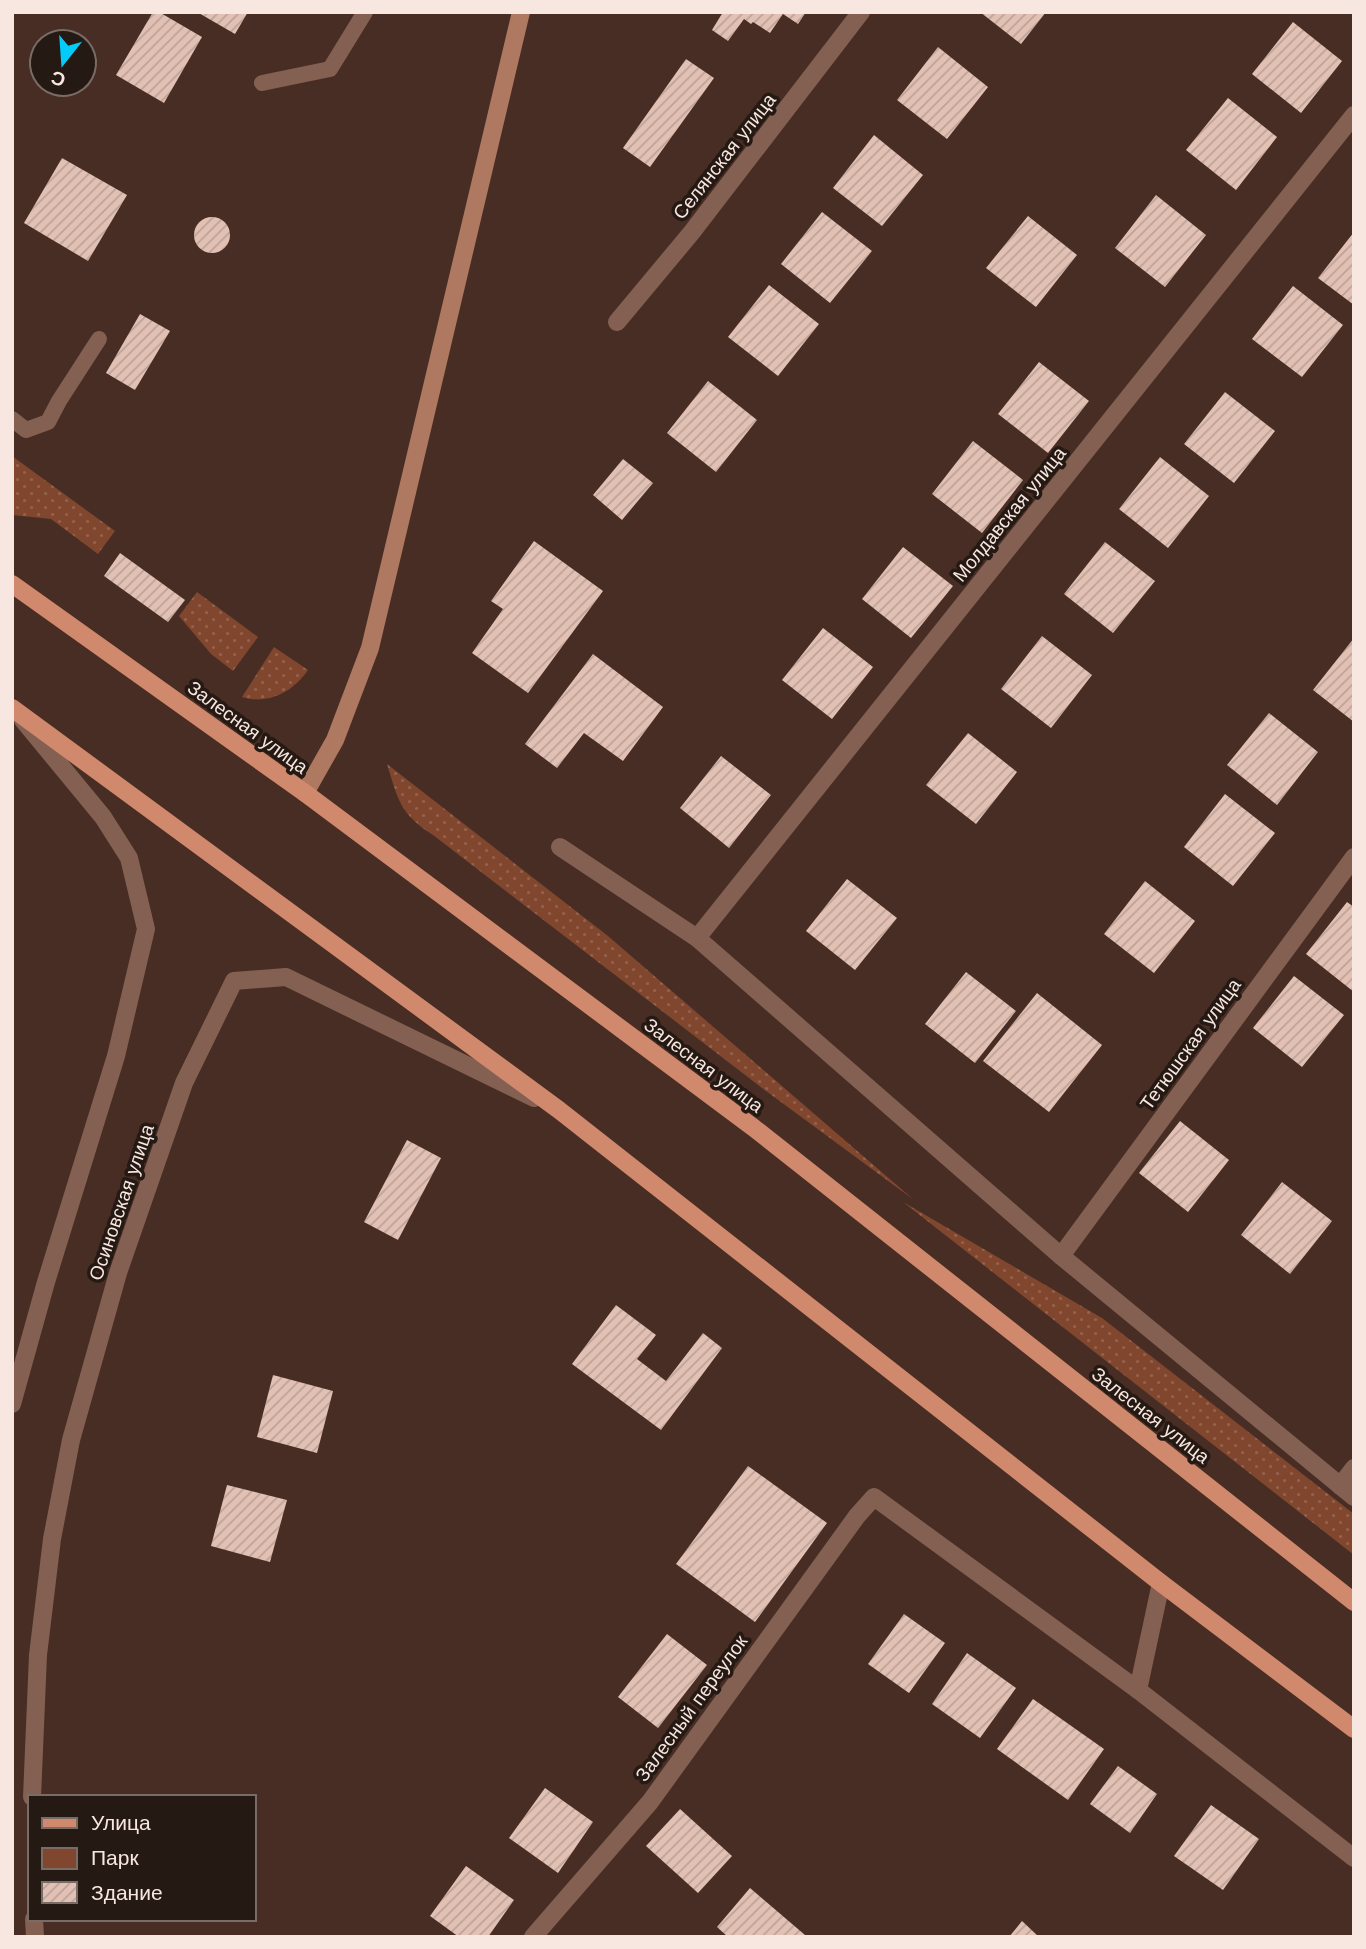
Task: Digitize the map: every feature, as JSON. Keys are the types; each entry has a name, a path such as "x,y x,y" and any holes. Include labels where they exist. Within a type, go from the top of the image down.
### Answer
{"main road":[{"path":"305,793 335,740 370,648 521,12"},
{"name":"Залесная улица","path":"12,584 305,793 754,1128 1354,1602"},
{"path":"15,710 559,1110 1161,1583 1354,1730"}],"street":[{"name":"Селянская улица","path":"617,322 692,232 861,12"},
{"name":"Молдавская улица","path":"697,939 1354,115"},
{"path":"12,1404 46,1282 116,1056 146,929 129,858 103,817 15,710"},
{"path":"560,848 697,939 1061,1256 1347,1491 1354,1468"},
{"name":"Тетюшская улица","path":"1061,1256 1354,857"},
{"name":"Осиновская улица","path":"32,1795 40,1642 52,1539 71,1440 118,1273 184,1083 234,981 286,977 559,1110"},
{"name":"Залесный переулок","path":"533,1937 650,1802 857,1516 874,1497 1138,1690"},
{"path":"1161,1583 1138,1690 1354,1858"}],"lane":[{"path":"262,83 330,69 365,12"},
{"path":"12,419 26,430 48,422 99,339"}],"green space":[{"path":"12,456 115,531 98,554 51,519 12,515"},
{"path":"197,592 258,637 233,671 211,654 179,616"},
{"path":"274,647 308,670 295,685 279,695 261,699 242,697"},
{"path":"387,764 608,936 914,1200 766,1091 413,820 402,805"},
{"path":"903,1202 1102,1318 1354,1514 1354,1555"}],"building":[{"path":"153,12 159,12 202,37 164,103 116,75"},
{"path":"197,12 248,12 235,34"},
{"path":"723,12 806,12 798,24 783,14 770,33 744,19 728,41 712,30"},
{"path":"980,12 1046,12 1021,44"},
{"path":"1293,22 1342,61 1301,113 1252,74"},
{"path":"938,47 988,87 947,139 897,100"},
{"path":"686,59 714,78 650,167 623,148"},
{"path":"1228,98 1277,137 1236,190 1186,150"},
{"path":"874,135 923,175 882,226 833,188"},
{"path":"62,158 127,195 88,261 24,223"},
{"path":"1156,195 1206,235 1165,287 1115,248"},
{"path":"822,212 872,251 830,303 781,264"},
{"path":"1028,216 1077,255 1036,307 986,268"},
{"path":"212,217 225,222 230,235 225,248 212,253 199,248 194,235 199,222"},
{"path":"1354,232 1354,305 1318,278"},
{"path":"769,285 819,324 778,376 728,337"},
{"path":"1293,286 1343,325 1302,377 1252,339"},
{"path":"140,314 170,331 135,390 106,373"},
{"path":"1039,362 1089,401 1048,453 998,414"},
{"path":"708,381 757,420 716,472 667,433"},
{"path":"1225,392 1275,431 1234,483 1184,444"},
{"path":"973,441 1023,480 982,533 932,494"},
{"path":"1160,457 1209,496 1168,548 1119,509"},
{"path":"623,459 653,483 622,520 593,495"},
{"path":"534,541 603,591 528,693 472,653 503,609 491,601"},
{"path":"1105,542 1155,581 1113,633 1064,594"},
{"path":"903,547 953,586 911,638 862,599"},
{"path":"120,553 185,600 168,622 104,576"},
{"path":"823,628 873,667 832,719 782,680"},
{"path":"1042,636 1092,675 1051,728 1001,689"},
{"path":"1354,638 1354,722 1313,690"},
{"path":"593,654 663,707 623,761 584,733 557,768 525,744"},
{"path":"1269,713 1318,752 1277,805 1227,765"},
{"path":"968,733 1017,772 976,824 926,785"},
{"path":"721,756 771,795 729,848 680,808"},
{"path":"1225,794 1275,833 1233,886 1184,847"},
{"path":"847,879 897,918 855,970 806,931"},
{"path":"1145,881 1195,921 1154,973 1104,934"},
{"path":"1347,902 1354,907 1354,992 1306,954"},
{"path":"966,972 1016,1011 975,1063 925,1024"},
{"path":"1294,976 1344,1015 1302,1067 1253,1028"},
{"path":"1037,993 1102,1045 1049,1112 983,1061"},
{"path":"1180,1121 1229,1160 1188,1212 1139,1173"},
{"path":"407,1140 441,1158 398,1240 364,1222"},
{"path":"1282,1182 1332,1221 1290,1274 1241,1235"},
{"path":"616,1305 656,1335 637,1359 666,1381 703,1333 722,1348 661,1430 572,1364"},
{"path":"273,1375 333,1391 317,1453 257,1437"},
{"path":"748,1466 827,1523 755,1622 676,1564"},
{"path":"227,1485 287,1500 270,1562 211,1546"},
{"path":"904,1614 945,1643 909,1693 868,1664"},
{"path":"667,1634 707,1665 658,1728 618,1697"},
{"path":"967,1653 1016,1688 980,1738 932,1704"},
{"path":"1033,1699 1104,1749 1068,1800 997,1749"},
{"path":"1118,1766 1157,1794 1130,1833 1090,1804"},
{"path":"545,1788 593,1822 558,1873 509,1838"},
{"path":"1211,1805 1259,1839 1223,1890 1174,1856"},
{"path":"680,1809 732,1856 698,1893 646,1846"},
{"path":"466,1866 514,1900 488,1937 459,1937 430,1916"},
{"path":"750,1888 805,1935 804,1937 728,1937 717,1927"},
{"path":"1022,1921 1039,1937 1009,1937"}]}
